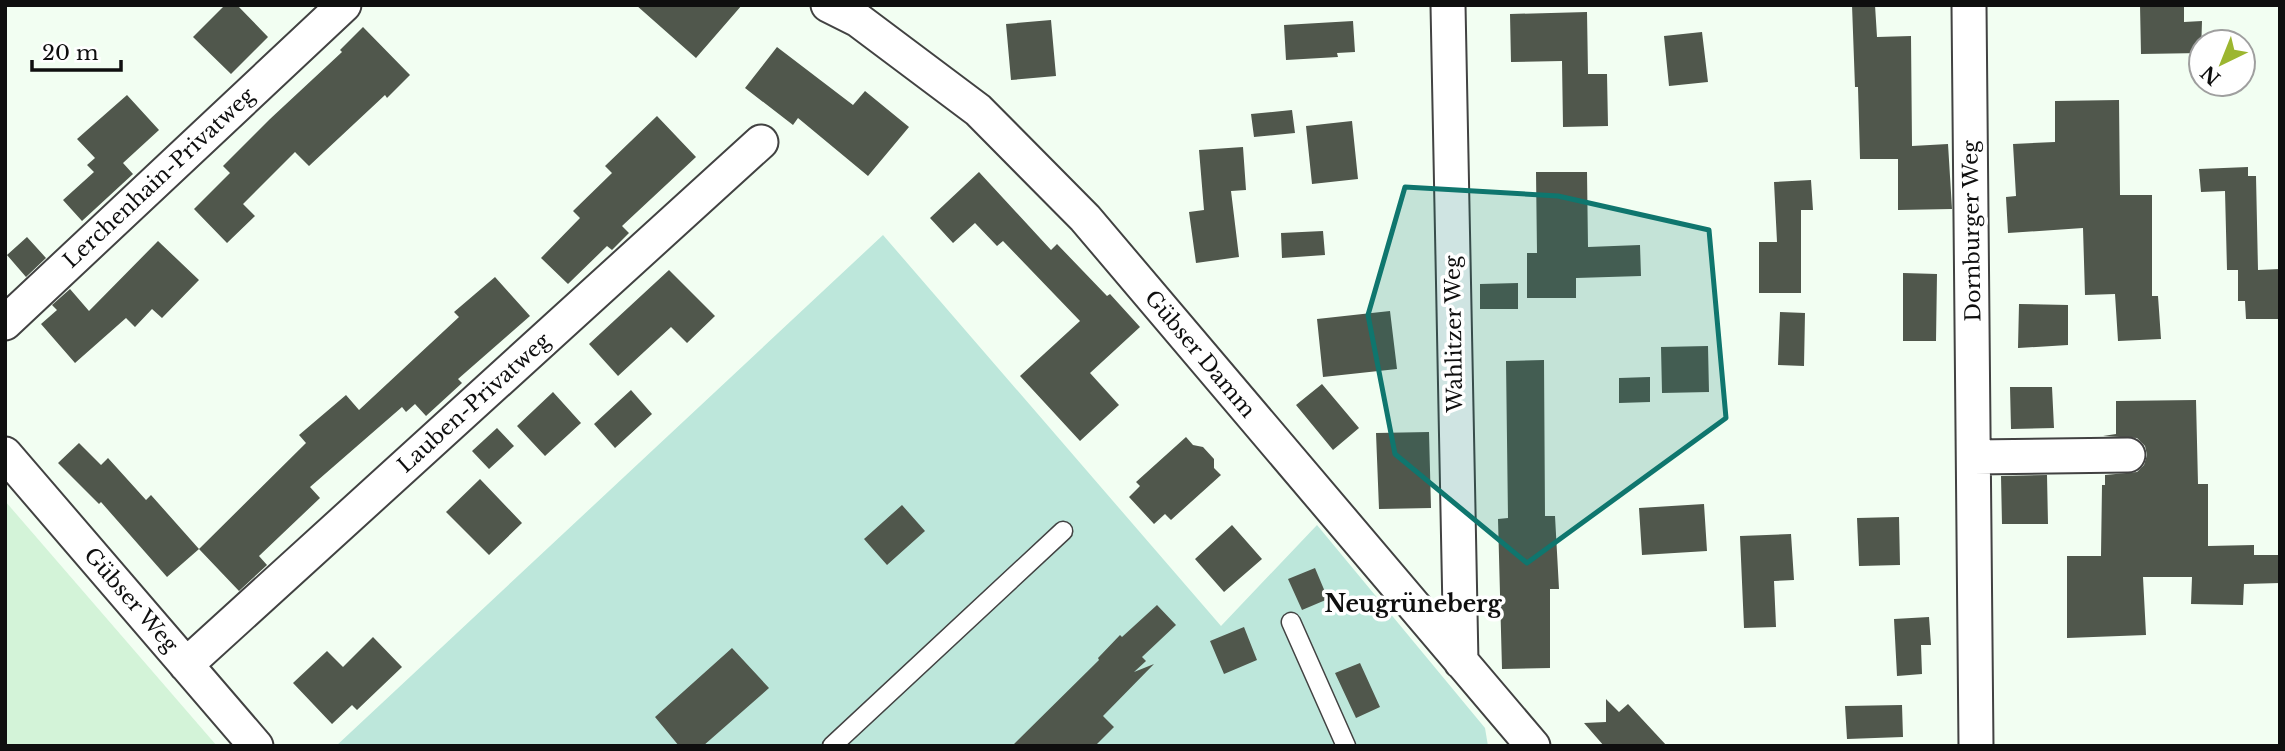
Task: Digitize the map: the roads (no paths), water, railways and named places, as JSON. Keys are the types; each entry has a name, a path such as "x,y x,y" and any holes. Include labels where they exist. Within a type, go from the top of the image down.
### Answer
{"street":[{"name":"Lerchenhain-Privatweg","path":"5,323 344,5"},
{"name":"Gübser Damm","path":"828,5 858,13 978,110 1085,218 1533,746"},
{"name":"Wahlitzer Weg","path":"1448,5 1461,662"},
{"name":"Dornburger Weg","path":"1969,5 1976,746"},
{"name":"Lauben-Privatweg","path":"186,665 761,142"},
{"name":"Gübser Weg","path":"5,454 256,746"},
{"path":"1974,457 2128,454"}],"lane":[{"path":"832,746 1063,531"},
{"path":"1291,622 1346,746"}],"district":[{"name":"Neugrüneberg","path":"1413,604"}]}
